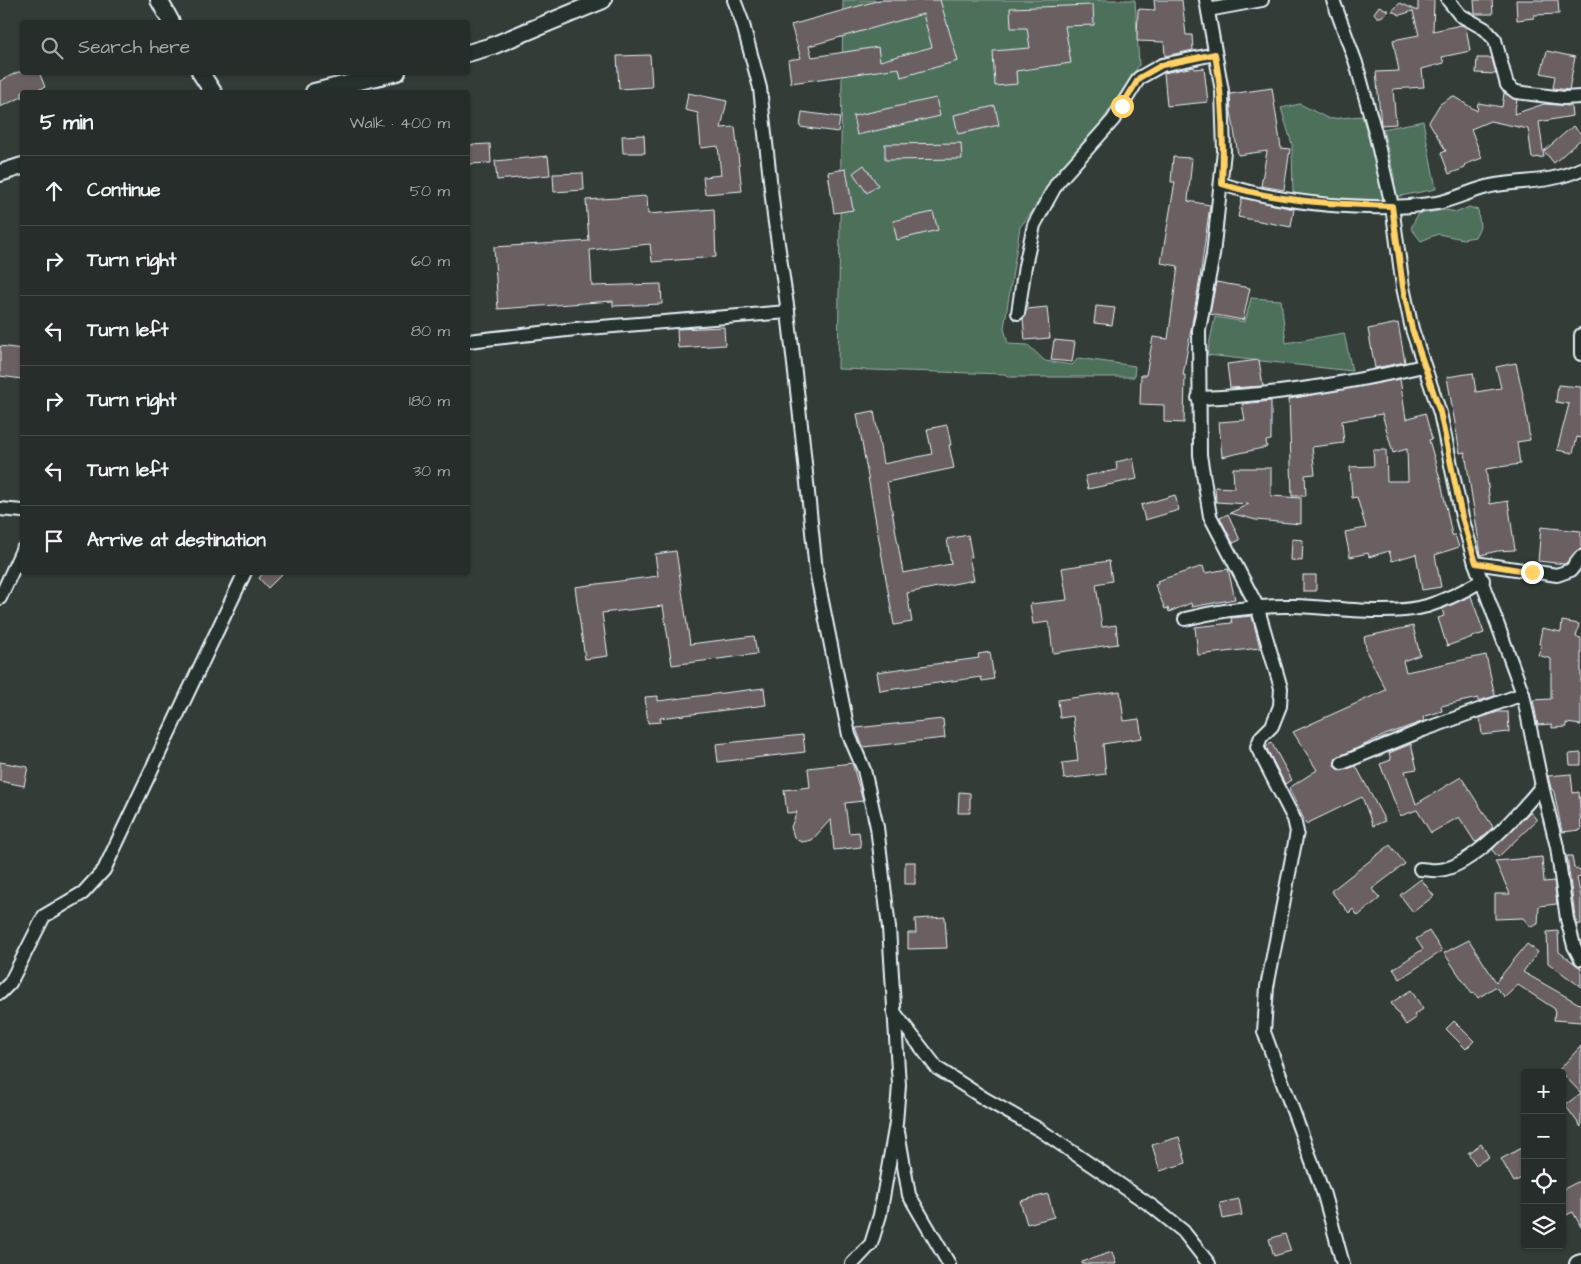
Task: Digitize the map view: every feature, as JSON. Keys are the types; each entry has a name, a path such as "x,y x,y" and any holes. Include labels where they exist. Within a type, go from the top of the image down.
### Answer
{"street":[{"path":"159,0 170,20"},
{"path":"470,52 492,46 603,0"},
{"path":"734,0 742,21 760,88 774,216 788,312 816,571 850,735 864,770 877,827 889,928 899,1085 896,1122 880,1215 871,1244 852,1264"},
{"path":"1262,0 1207,5 1222,91 1224,150 1222,184 1213,255 1199,330 1198,398 1200,456 1210,516 1258,606 1281,688 1280,706 1272,726 1261,737 1257,747 1294,819 1296,832 1267,987 1264,1032 1324,1195 1343,1264"},
{"path":"1333,0 1356,63 1392,206 1403,287 1412,329 1440,412 1462,517 1476,563 1523,694 1556,847 1567,920 1574,946 1581,959"},
{"path":"1448,0 1450,6 1460,15 1485,29 1495,40 1507,85 1516,92 1564,98 1581,97"},
{"path":"1018,313 1024,266 1034,224 1057,183 1113,120 1139,78 1162,65 1215,54"},
{"path":"202,75 212,90"},
{"path":"322,90 385,75"},
{"path":"0,173 20,167"},
{"path":"1222,184 1254,195 1307,203 1392,206 1438,203 1494,185 1552,180 1581,173"},
{"path":"470,341 576,329 788,312"},
{"path":"1581,335 1581,354"},
{"path":"1198,398 1234,397 1292,390 1368,378 1424,366"},
{"path":"0,509 20,511"},
{"path":"0,598 20,554"},
{"path":"1476,563 1557,575 1571,570 1581,557"},
{"path":"0,993 10,983 44,916 83,893 104,870 243,575"},
{"path":"1185,619 1215,612 1258,606 1400,610 1427,606 1466,590 1483,580"},
{"path":"1342,763 1423,730 1523,694"},
{"path":"1420,868 1440,870 1462,862 1516,818 1542,786"},
{"path":"894,1012 937,1068 986,1100 1040,1130 1153,1207 1183,1231 1209,1264"},
{"path":"896,1122 909,1195 949,1264"}],"green space":[{"path":"843,0 1135,0 1139,65 1089,141 1020,227 1004,328 1008,344 1028,345 1045,361 1072,365 1078,358 1135,366 1134,377 1008,377 1005,374 838,369"},
{"path":"1300,104 1329,119 1362,116 1387,200 1293,196 1292,144 1281,108"},
{"path":"1423,121 1436,189 1395,197 1394,176 1383,129"},
{"path":"1469,207 1478,210 1480,227 1475,237 1463,239 1438,234 1421,241 1411,228 1418,214 1445,210 1458,212"},
{"path":"1251,298 1281,300 1286,343 1344,333 1352,371 1207,355 1215,317 1245,322"}],"building":[{"path":"880,0 940,0 958,61 901,77 899,68 791,83 788,60 801,58 791,25","holes":["923,14 932,47 880,61 878,47 812,57 809,46"]},
{"path":"1154,0 1182,0 1186,35 1192,35 1193,50 1165,56 1164,42 1137,41 1138,9 1155,10"},
{"path":"1418,0 1434,0 1433,31 1461,25 1466,27 1470,51 1442,57 1444,63 1422,69 1424,87 1393,89 1396,124 1381,125 1376,72 1399,71 1393,40 1419,35 1413,11 1400,15 1392,11 1400,3 1418,11"},
{"path":"1474,0 1492,0 1493,14 1475,14"},
{"path":"1516,0 1558,0 1559,14 1534,15 1534,18 1517,20"},
{"path":"1093,5 1094,25 1065,26 1071,63 1016,71 1017,84 995,86 993,51 1030,48 1027,28 1011,28 1010,8"},
{"path":"1379,6 1389,11 1381,17 1377,17 1374,13"},
{"path":"1547,51 1575,57 1569,90 1553,88 1555,76 1541,73"},
{"path":"650,55 652,87 619,89 617,56"},
{"path":"1477,58 1492,58 1496,74 1476,73"},
{"path":"1194,67 1195,69 1204,68 1208,102 1167,106 1164,73"},
{"path":"20,72 20,75 40,75 45,87 37,90 20,90 20,98 0,107 0,81"},
{"path":"1272,88 1281,148 1290,149 1284,190 1261,186 1267,151 1238,155 1231,111 1230,94"},
{"path":"688,93 727,101 721,128 735,127 742,191 705,194 703,177 721,175 718,146 701,148 698,113 685,110"},
{"path":"1504,93 1517,100 1514,114 1544,104 1571,106 1572,116 1539,122 1544,157 1532,158 1528,129 1490,121 1471,129 1482,158 1464,165 1465,168 1449,174 1441,153 1446,151 1429,122 1440,104 1453,96 1477,111 1478,103 1502,107"},
{"path":"936,98 940,116 857,135 853,116"},
{"path":"995,106 999,125 958,134 954,115"},
{"path":"802,112 840,117 838,132 800,127"},
{"path":"1573,126 1581,134 1581,139 1554,163 1544,151"},
{"path":"644,135 645,153 623,153 622,136"},
{"path":"961,143 962,159 885,160 885,144"},
{"path":"490,144 491,163 470,164 470,145"},
{"path":"548,156 550,175 497,180 495,161"},
{"path":"1173,157 1192,158 1188,201 1210,205 1200,278 1183,375 1185,375 1184,423 1164,422 1164,405 1140,404 1141,375 1146,375 1153,337 1168,339 1178,266 1161,263 1175,182 1171,182"},
{"path":"864,165 878,185 867,193 853,173"},
{"path":"846,169 853,210 834,213 828,172"},
{"path":"583,173 584,190 554,192 553,174"},
{"path":"647,196 648,214 714,209 716,257 652,262 650,244 590,250 592,286 661,284 662,304 613,306 613,301 498,309 494,247 589,241 586,200"},
{"path":"1242,198 1294,209 1291,227 1238,217"},
{"path":"933,212 938,230 897,240 893,221"},
{"path":"1216,282 1250,288 1243,320 1210,314"},
{"path":"1096,306 1115,308 1112,325 1094,323"},
{"path":"1047,307 1050,338 1025,340 1023,319 1027,309"},
{"path":"1398,323 1405,362 1375,368 1368,329"},
{"path":"724,327 725,345 678,348 677,329"},
{"path":"1054,340 1075,342 1072,362 1051,360"},
{"path":"0,346 20,349 20,379 0,376"},
{"path":"1259,360 1263,386 1230,388 1227,364"},
{"path":"1516,363 1525,404 1530,440 1517,442 1520,464 1486,469 1490,504 1508,501 1515,550 1497,551 1481,555 1465,452 1460,453 1447,377 1473,373 1476,392 1501,388 1496,367"},
{"path":"1400,379 1406,419 1425,413 1432,439 1429,440 1441,482 1452,535 1455,535 1459,547 1435,555 1441,587 1422,590 1416,554 1392,561 1389,551 1369,557 1368,553 1350,557 1345,532 1366,528 1357,497 1352,498 1350,467 1374,466 1373,450 1386,450 1387,481 1408,481 1407,449 1393,453 1382,414 1342,421 1344,443 1312,447 1315,474 1305,475 1306,496 1292,496 1289,399"},
{"path":"1558,385 1581,387 1581,438 1577,437 1573,453 1557,450 1569,404 1556,402"},
{"path":"1271,401 1271,440 1266,441 1267,447 1222,457 1219,422 1245,420 1242,404"},
{"path":"874,411 883,464 932,454 927,429 947,425 951,445 949,445 954,468 887,482 903,573 951,564 947,539 968,535 972,557 969,557 974,580 907,593 912,622 894,625 857,414"},
{"path":"1133,458 1137,479 1088,489 1085,476 1117,470 1116,462"},
{"path":"1233,468 1271,468 1271,496 1301,498 1301,524 1256,520 1230,513 1249,504 1216,502 1215,487 1234,488"},
{"path":"1175,495 1179,510 1145,520 1141,505"},
{"path":"1228,514 1240,540 1233,543 1220,518"},
{"path":"1541,527 1581,531 1581,549 1575,552 1565,564 1538,561"},
{"path":"1292,539 1303,540 1302,561 1291,560"},
{"path":"676,551 690,644 754,636 757,654 672,665 663,606 602,613 608,656 585,659 575,587 658,576 655,554"},
{"path":"1109,561 1112,581 1096,584 1102,627 1116,625 1118,644 1053,653 1049,622 1033,624 1030,604 1067,600 1062,568"},
{"path":"1203,566 1205,573 1228,569 1235,599 1192,607 1191,603 1169,612 1168,608 1165,609 1155,585 1158,584 1157,581"},
{"path":"262,575 281,575 268,588 259,578"},
{"path":"1303,575 1316,575 1316,591 1303,591"},
{"path":"1471,596 1484,633 1447,646 1438,618 1444,616 1442,609"},
{"path":"1252,616 1260,648 1198,655 1195,627 1232,623 1231,618"},
{"path":"1562,621 1579,624 1576,637 1581,638 1581,725 1566,723 1567,727 1552,728 1552,724 1538,725 1533,700 1551,699 1551,659 1538,655 1542,645 1539,644 1542,628 1561,632"},
{"path":"1413,626 1420,655 1403,661 1406,672 1486,655 1495,696 1478,701 1478,698 1441,706 1442,711 1423,717 1424,721 1385,735 1336,758 1334,766 1340,771 1356,766 1385,821 1373,826 1362,797 1306,824 1289,788 1317,770 1293,732 1386,690 1367,653 1364,637"},
{"path":"990,652 994,679 982,681 981,677 880,691 877,672 979,658 978,654"},
{"path":"764,688 766,705 660,718 661,722 648,723 645,697 658,696 658,701"},
{"path":"1120,691 1124,721 1139,719 1142,738 1103,744 1106,774 1064,779 1062,763 1078,761 1073,716 1060,718 1058,700"},
{"path":"1498,712 1508,712 1509,732 1482,735 1480,718"},
{"path":"943,719 945,738 863,747 856,728"},
{"path":"803,735 805,752 718,762 716,744"},
{"path":"1271,742 1292,780 1285,784 1266,747"},
{"path":"1411,744 1417,769 1405,771 1416,804 1461,777 1493,827 1478,841 1475,842 1459,817 1431,833 1417,810 1400,816 1380,764 1391,760 1389,753"},
{"path":"1581,753 1581,765 1570,765 1569,754"},
{"path":"0,762 28,767 24,786 0,781"},
{"path":"852,763 863,801 845,803 849,833 859,832 861,847 834,850 831,819 812,840 802,842 797,840 791,827 797,812 787,813 784,790 810,787 808,768"},
{"path":"1571,774 1573,793 1579,792 1581,830 1562,832 1554,792 1548,776"},
{"path":"959,792 970,793 970,813 958,813"},
{"path":"1530,812 1537,820 1498,857 1492,850"},
{"path":"1390,845 1405,864 1372,889 1380,898 1358,916 1353,909 1349,913 1331,891"},
{"path":"1567,856 1572,856 1574,868 1581,870 1581,876 1577,878 1581,897 1581,924 1577,925 1575,917"},
{"path":"1542,857 1544,882 1554,881 1557,904 1539,906 1538,924 1531,927 1523,918 1495,919 1495,894 1510,894 1495,861"},
{"path":"905,862 915,862 915,884 905,884"},
{"path":"1421,879 1434,896 1413,912 1400,895"},
{"path":"945,917 947,948 908,949 908,933 916,933 915,919"},
{"path":"1429,931 1442,951 1400,979 1393,969 1423,949 1416,939"},
{"path":"1558,931 1559,952 1581,968 1581,987 1548,963 1547,932"},
{"path":"1469,940 1496,982 1527,944 1538,952 1523,972 1581,1005 1581,1022 1554,1020 1555,1009 1518,985 1505,997 1495,987 1478,998 1475,993 1472,994 1444,953"},
{"path":"1411,990 1423,1009 1414,1015 1416,1018 1406,1025 1391,1003"},
{"path":"1454,1021 1474,1041 1466,1049 1446,1029"},
{"path":"1581,1046 1581,1093 1566,1077 1566,1069 1560,1069"},
{"path":"1581,1093 1581,1127 1566,1106 1566,1104"},
{"path":"1179,1137 1186,1163 1160,1171 1152,1145"},
{"path":"1481,1144 1489,1157 1476,1165 1468,1153"},
{"path":"1521,1148 1521,1178 1514,1182 1501,1159"},
{"path":"1581,1180 1581,1227 1573,1212 1566,1215 1566,1188"},
{"path":"1048,1194 1054,1217 1027,1224 1020,1201"},
{"path":"1239,1199 1242,1215 1223,1219 1220,1203"},
{"path":"1285,1234 1291,1251 1274,1256 1269,1239"},
{"path":"1112,1252 1116,1264 1082,1264 1082,1262"}],"route":[{"path":"1122,106 1139,78 1162,65 1215,54 1222,91 1224,150 1222,184 1254,195 1307,203 1392,206 1403,287 1412,329 1440,412 1462,517 1476,563 1532,572"}]}
